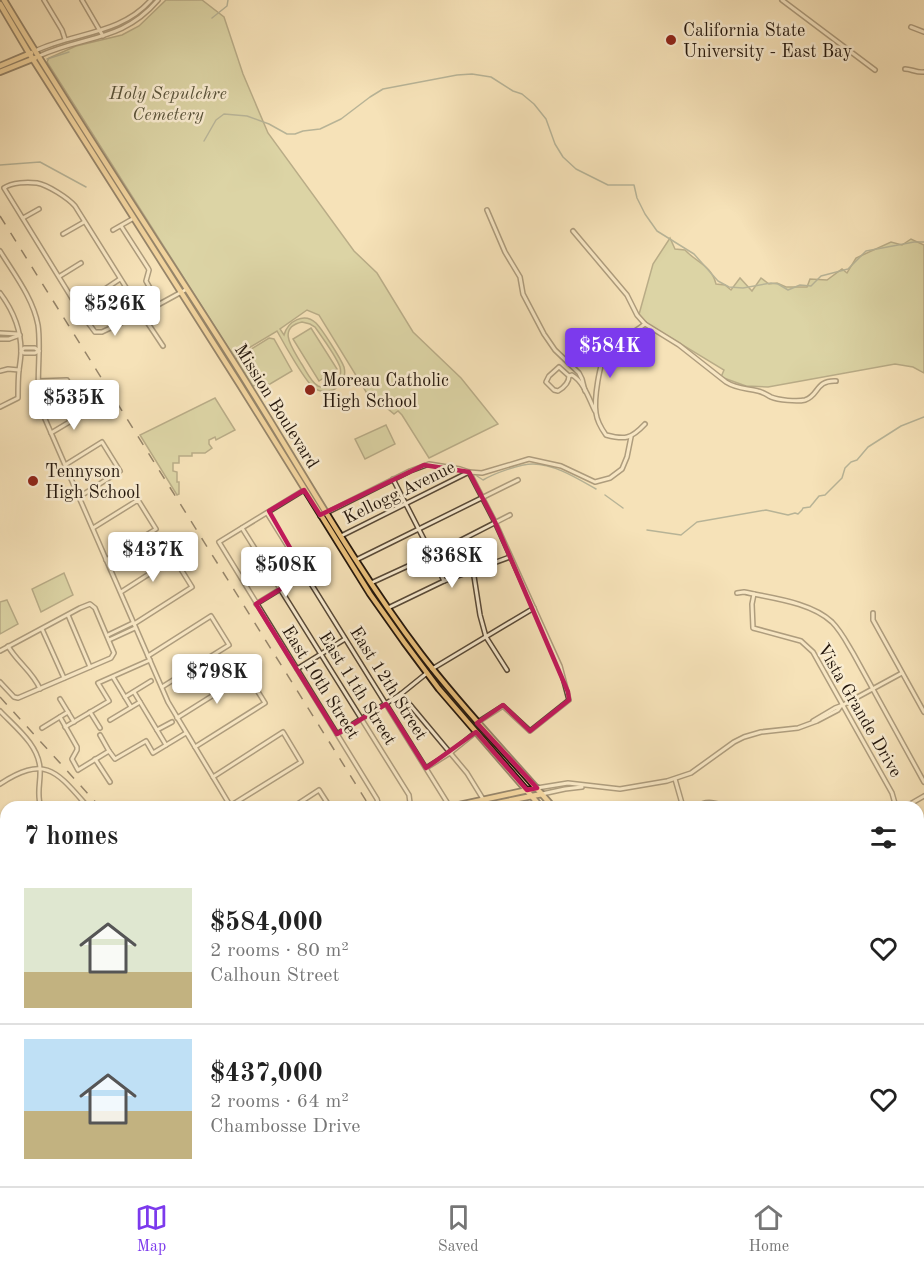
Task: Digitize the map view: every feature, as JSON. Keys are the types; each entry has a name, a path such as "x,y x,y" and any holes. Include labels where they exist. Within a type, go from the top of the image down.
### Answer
{"main road":[{"name":"Mission Boulevard","path":"4,0 85,140 370,594 427,673 536,801"},
{"name":"Mission Boulevard","path":"0,4 246,381 370,583 432,669 547,801"},
{"path":"0,66 34,55"},
{"path":"0,72 34,55"},
{"path":"85,140 100,154"},
{"path":"231,371 246,381"},
{"path":"291,468 297,464"},
{"path":"479,801 537,789"},
{"path":"512,801 542,794"}],"street":[{"path":"44,0 65,39"},
{"path":"34,55 55,42 109,28 126,21 151,0"},
{"path":"34,55 120,30 141,17 158,0"},
{"path":"782,0 875,70"},
{"path":"84,1 103,36"},
{"path":"911,27 924,32"},
{"path":"904,69 924,72"},
{"path":"163,346 141,313 75,206 68,198 35,183 9,184 4,188 95,332 99,333 141,313 187,290"},
{"path":"23,218 39,209"},
{"path":"487,210 505,252 520,276 523,294 544,334 555,351 579,373 585,391"},
{"path":"112,230 134,218"},
{"path":"63,234 84,222"},
{"path":"121,226 148,268 146,281 159,304"},
{"path":"573,231 627,296 637,315 645,324 679,345 734,387 761,391 773,398 805,400 818,387 828,381 836,381"},
{"path":"0,251 25,290 32,304 38,326 41,409 161,687 177,718 228,801"},
{"path":"60,276 81,263"},
{"path":"99,293 120,279"},
{"path":"0,293 10,309 20,335 21,351 18,398 0,407"},
{"path":"596,413 600,370 604,357 645,324"},
{"path":"0,333 20,335"},
{"path":"0,339 20,335"},
{"path":"21,351 24,348 35,348 39,351"},
{"path":"569,376 565,386 558,391 546,382 559,367 569,376 577,378 606,435 631,437 645,424"},
{"path":"0,371 19,370"},
{"path":"39,381 67,380 86,412 51,433"},
{"path":"320,516 393,479 429,464 469,472 482,472 529,459 561,466 595,482 610,478 622,469 631,437"},
{"path":"65,465 102,442 120,471 79,497"},
{"path":"469,472 495,522 560,666 569,700 530,731 503,706 477,723"},
{"name":"Kellogg Avenue","path":"341,536 469,472"},
{"path":"393,479 444,581"},
{"path":"356,560 518,480"},
{"path":"242,528 304,490"},
{"path":"93,528 138,500 156,529 106,560"},
{"name":"East 12th Street","path":"267,513 446,801"},
{"path":"370,583 432,555 510,515"},
{"name":"East 10th Street","path":"242,528 219,542 378,801"},
{"name":"East 11th Street","path":"242,528 408,795 410,801"},
{"path":"388,608 444,581 510,557"},
{"path":"108,638 134,625 192,587 174,558 121,591"},
{"path":"473,570 486,637 507,670"},
{"path":"256,604 305,574"},
{"path":"737,593 744,592 794,603 828,618 843,636 924,782"},
{"name":"Vista Grande Drive","path":"754,594 753,628 790,637 805,644 813,652 841,706 892,793 894,801"},
{"path":"0,651 92,604 114,650 111,658 16,698 0,681"},
{"path":"337,734 401,694 432,669 534,608"},
{"path":"873,613 873,620 924,712"},
{"path":"68,615 90,667"},
{"path":"148,656 211,616 229,645 161,687"},
{"path":"42,629 64,678"},
{"path":"297,669 345,639"},
{"path":"8,646 36,679 40,688"},
{"path":"65,727 109,701 98,683 150,660"},
{"path":"537,789 563,783 615,789 630,788 675,779 701,767 744,737 805,726 902,673"},
{"path":"177,718 247,674 265,703 195,747"},
{"path":"112,677 131,707"},
{"path":"125,697 151,681"},
{"path":"134,692 166,745"},
{"path":"401,694 469,776 484,800"},
{"path":"60,699 74,722"},
{"path":"110,720 140,702"},
{"path":"0,711 32,747 39,760 40,801"},
{"path":"42,728 68,712"},
{"path":"90,712 100,728"},
{"path":"60,717 78,748 72,759 78,770 109,751"},
{"path":"157,730 172,722"},
{"path":"213,777 283,732 301,762 239,801"},
{"path":"426,768 450,753 476,732"},
{"path":"100,735 115,759 146,741 153,753 186,733"},
{"path":"95,759 110,782"},
{"path":"0,784 29,769 51,771 61,778 82,801"},
{"path":"675,779 681,801"},
{"path":"542,794 587,786"},
{"path":"303,801 320,790 326,801"}],"highlighted area":[{"path":"424,465 469,472 495,522 568,692 569,700 530,731 503,705 477,723 537,788 527,790 476,732 426,768 386,704 337,734 256,604 305,574 269,511 304,490 320,515"}],"green space":[{"name":"Holy Sepulchre Cemetery","path":"166,0 202,0 224,17 243,74 268,133 354,251 377,273 413,332 461,378 498,424 429,458 402,415 398,411 394,414 370,394 368,395 319,315 307,310 280,329 284,335 293,322 302,318 316,323 344,367 344,378 333,390 322,391 311,385 277,331 234,357 47,62 49,58 76,46 122,35 139,26","holes":["302,322 315,327 340,367 339,378 331,387 324,388 315,384 294,352 289,340 288,334 294,325"]},
{"path":"670,238 675,249 685,250 711,272 716,284 725,285 731,290 740,278 752,291 761,278 769,284 807,287 810,279 827,280 842,269 847,273 856,258 891,242 902,245 911,239 924,245 924,373 913,367 895,364 768,387 746,386 721,377 724,370 638,318 653,264"},
{"path":"311,328 337,369 319,381 293,339"},
{"path":"269,338 274,339 292,371 270,384 252,386 235,359"},
{"path":"215,398 235,430 216,440 215,437 209,440 212,448 205,453 179,456 179,463 173,463 173,471 177,472 177,482 179,482 179,494 177,495 140,435"},
{"path":"386,425 395,444 365,459 355,439"},
{"path":"64,573 73,595 41,612 32,589"},
{"path":"7,600 18,624 0,634 0,602"}],"waterway":[{"path":"212,18 227,6 228,0"},
{"path":"47,59 69,52"},
{"path":"204,141 216,120 224,114 247,116 287,134 295,134 320,129 341,119 383,89 472,74 491,77 522,94 534,104 546,119 555,144 563,157 576,169 608,185 634,185 637,198 657,231 694,254 718,281 729,287 743,288 771,283 788,290 800,285 811,286 821,276 848,269 866,251 924,242"},
{"path":"0,165 40,162 86,187"},
{"path":"647,530 681,535 697,522 766,510 788,515 798,514 803,508 810,507 819,496 825,495 842,478 845,468 857,460 868,447 901,426 924,417"},
{"path":"477,476 483,480 515,467 533,464 550,466 596,489"},
{"path":"605,495 623,508"}],"railway":[{"path":"0,216 366,801"},
{"path":"0,697 95,801"}],"place":[{"name":"California State University - East Bay","path":"671,40"},
{"name":"Moreau Catholic High School","path":"310,390"},
{"name":"Tennyson High School","path":"33,481"}]}
